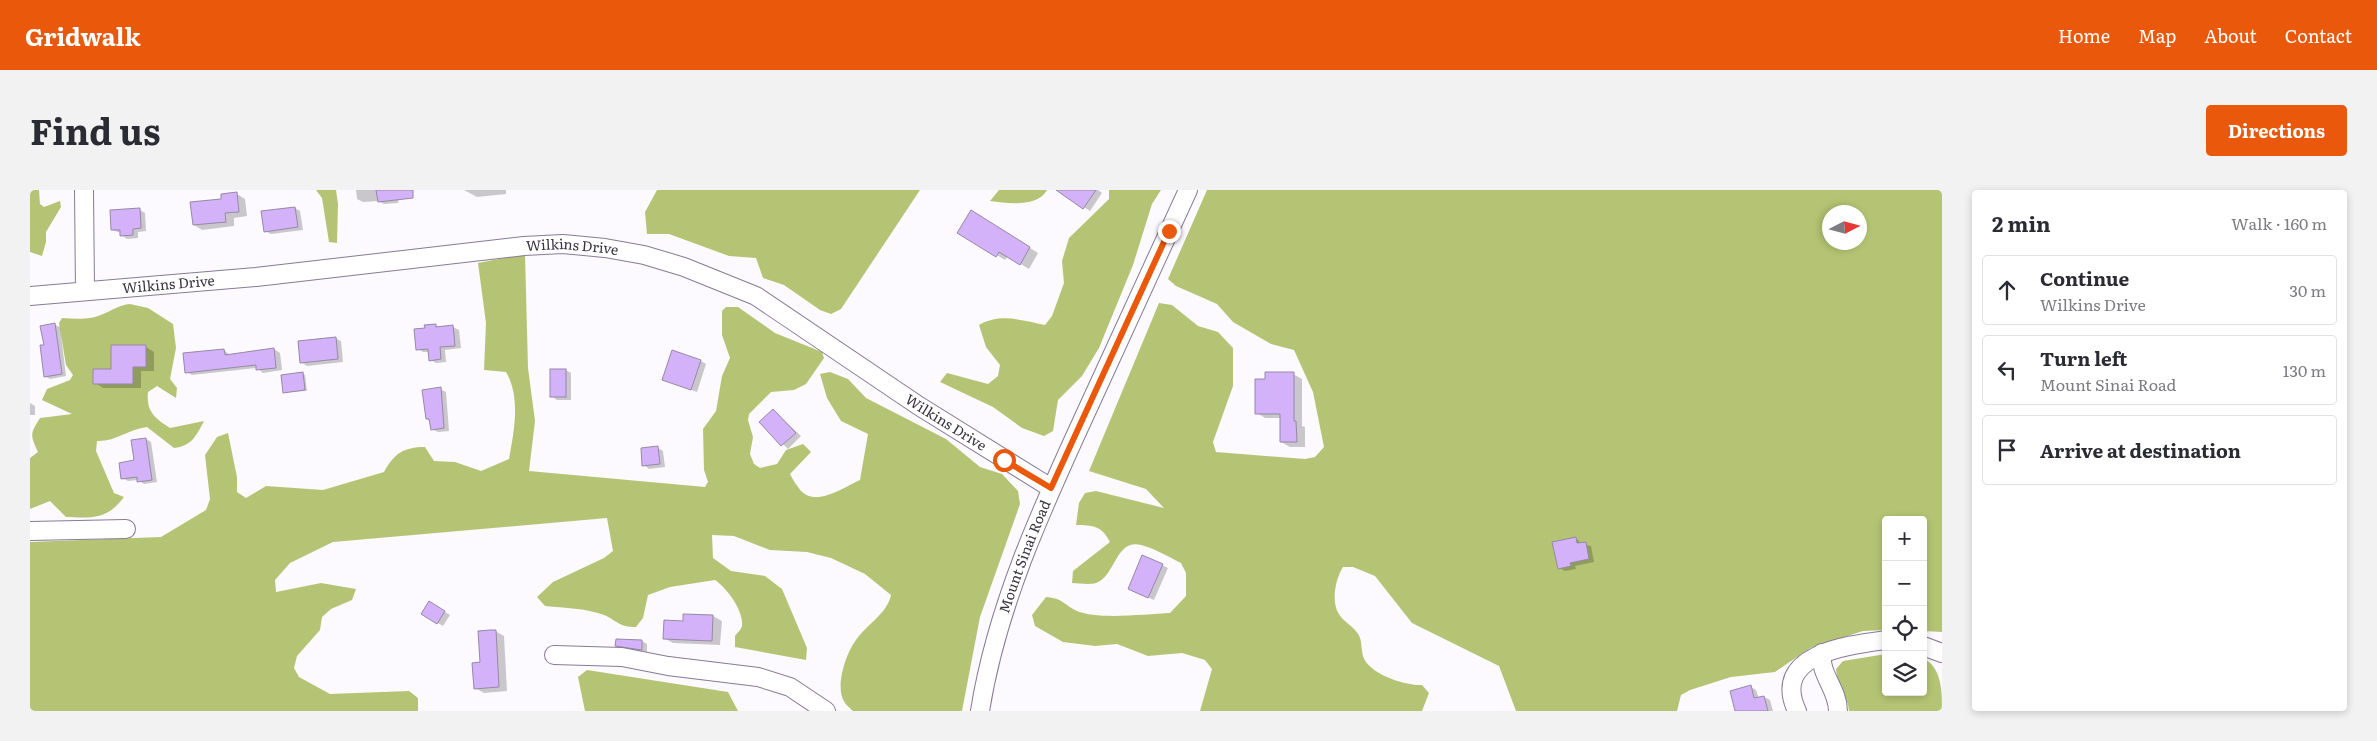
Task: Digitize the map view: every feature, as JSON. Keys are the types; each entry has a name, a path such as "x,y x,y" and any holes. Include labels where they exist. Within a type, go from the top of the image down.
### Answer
{"street":[{"path":"84,190 85,291"},
{"name":"Mount Sinai Road","path":"980,711 1000,626 1017,573 1051,488 1188,190"},
{"name":"Wilkins Drive","path":"30,296 296,272 524,246 563,244 605,248 644,255 684,267 756,296 919,406 1051,488"},
{"path":"30,532 126,530"},
{"path":"1796,711 1791,684 1796,673 1822,653 1829,650 1882,641"},
{"path":"1927,647 1942,653"},
{"path":"1822,653 1823,670 1834,688 1838,711"},
{"path":"554,655 622,657 668,666 758,677 790,687 826,711"}],"green space":[{"path":"30,190 39,190 40,204 44,207 60,201 61,207 46,232 46,242 42,256 30,252"},
{"path":"316,190 336,190 338,204 337,243 329,242 322,198"},
{"path":"657,190 920,190 841,309 831,314 820,310 784,285 763,278 756,258 729,256 669,234 647,234 645,212"},
{"path":"999,190 1047,190 1036,200 1029,202 990,201"},
{"path":"1109,190 1161,190 1152,204 1133,265 1099,348 1082,376 1058,400 1053,431 1044,436 1022,428 993,407 940,382 947,373 988,384 998,376 1000,365 986,347 979,325 987,321 1003,318 1045,325 1052,316 1064,283 1062,261 1069,238 1109,199"},
{"path":"1207,190 1942,190 1942,632 1927,631 1927,516 1882,516 1882,630 1863,631 1810,648 1775,672 1731,677 1690,690 1681,695 1677,711 1516,711 1499,666 1412,623 1375,576 1353,567 1343,567 1335,592 1338,612 1359,636 1363,656 1372,668 1388,678 1422,685 1429,693 1422,711 1200,711 1212,669 1205,660 1182,653 1148,656 1117,644 1095,646 1063,642 1035,626 1032,615 1046,597 1060,600 1073,609 1086,614 1109,616 1170,613 1186,596 1186,573 1181,563 1156,550 1141,545 1126,547 1103,579 1096,583 1072,583 1073,571 1110,542 1104,533 1096,528 1087,525 1076,525 1079,503 1085,493 1096,491 1164,508 1146,489 1089,471 1159,303 1172,305 1198,326 1218,332 1233,348 1233,386 1213,442 1216,452 1305,459 1315,457 1324,447 1313,392 1294,350 1271,344 1233,322 1217,304 1176,286 1168,279"},
{"path":"525,254 528,368 535,421 529,471 705,487 708,482 704,470 703,429 716,411 722,376 730,358 722,335 722,311 726,307 738,307 775,333 822,352 824,358 806,384 794,390 771,392 749,414 748,420 753,437 750,454 754,464 760,468 777,464 786,450 803,444 811,452 790,474 801,491 807,495 815,497 831,494 860,480 868,434 841,421 827,398 820,374 830,372 848,379 866,398 946,439 980,467 1002,474 1018,491 1020,504 980,617 962,711 853,711 846,704 842,697 841,689 845,662 860,634 885,608 891,595 865,574 831,558 807,552 770,550 734,536 712,535 713,558 731,571 765,576 782,589 807,648 806,660 735,647 735,636 742,626 742,620 738,607 725,588 715,580 670,587 648,595 643,618 636,627 622,625 604,615 590,611 545,606 537,597 553,582 604,558 613,551 607,518 333,542 290,563 275,580 276,592 321,583 356,589 352,600 331,609 322,617 320,630 297,656 294,668 299,677 330,694 409,691 418,698 418,711 30,711 30,542 161,537 206,510 210,499 205,455 217,437 228,433 237,477 237,492 246,498 266,486 323,490 384,472 396,456 405,450 417,447 425,447 434,461 455,462 481,471 509,459 515,415 514,393 506,372 484,370 486,323 478,263"},
{"path":"130,304 148,308 173,324 176,348 170,379 177,388 176,398 157,386 148,392 150,410 170,428 204,421 193,439 180,447 174,448 147,427 110,440 97,441 96,451 114,493 124,497 118,505 105,514 84,518 66,517 50,501 30,509 30,458 38,452 32,438 34,428 40,418 72,414 42,400 47,389 70,380 73,375 66,365 59,323 62,318 94,317"},
{"path":"1882,655 1882,696 1927,696 1927,661 1934,668 1940,680 1942,711 1849,711 1836,669 1843,661"},
{"path":"587,670 728,692 738,711 585,711 578,677"}],"building":[{"path":"376,190 413,190 413,198 378,202"},
{"path":"1056,190 1096,190 1083,209"},
{"path":"237,192 239,212 225,213 226,222 193,225 190,202 221,199 221,194"},
{"path":"295,207 298,227 264,232 261,211"},
{"path":"140,208 141,228 133,229 133,235 120,236 120,230 111,230 110,210"},
{"path":"971,210 1030,247 1020,265 999,252 996,257 957,233"},
{"path":"55,323 62,374 44,377 40,345 44,345 40,326"},
{"path":"436,324 436,327 453,325 455,346 440,347 441,359 429,361 428,349 416,350 414,329 425,328 424,325"},
{"path":"336,337 338,359 300,363 298,341"},
{"path":"111,345 146,345 146,367 133,367 133,384 93,384 93,369 111,369"},
{"path":"274,348 276,368 256,370 256,365 185,373 183,353 224,349 225,355"},
{"path":"672,350 701,360 691,390 662,380"},
{"path":"550,369 566,369 566,397 550,397"},
{"path":"303,372 305,390 283,393 281,375"},
{"path":"1265,372 1294,372 1294,421 1296,421 1297,442 1280,442 1280,414 1255,414 1255,379 1265,379"},
{"path":"441,387 444,428 431,430 429,419 426,419 422,390"},
{"path":"773,409 796,433 781,446 759,422"},
{"path":"146,438 152,480 137,482 137,477 121,479 119,463 134,460 131,440"},
{"path":"658,446 660,464 642,466 641,448"},
{"path":"1576,537 1577,543 1586,542 1589,559 1570,563 1571,566 1558,569 1552,542"},
{"path":"1142,555 1163,564 1148,598 1128,589"},
{"path":"429,601 445,611 437,624 421,614"},
{"path":"683,614 713,615 712,641 663,639 664,620 683,621"},
{"path":"496,630 499,687 474,689 472,663 480,662 478,631"},
{"path":"616,639 642,640 642,650 615,646"},
{"path":"1751,685 1754,698 1764,696 1768,711 1735,711 1730,691"}],"route":[{"path":"1004,460 1051,488 1169,231"}]}
